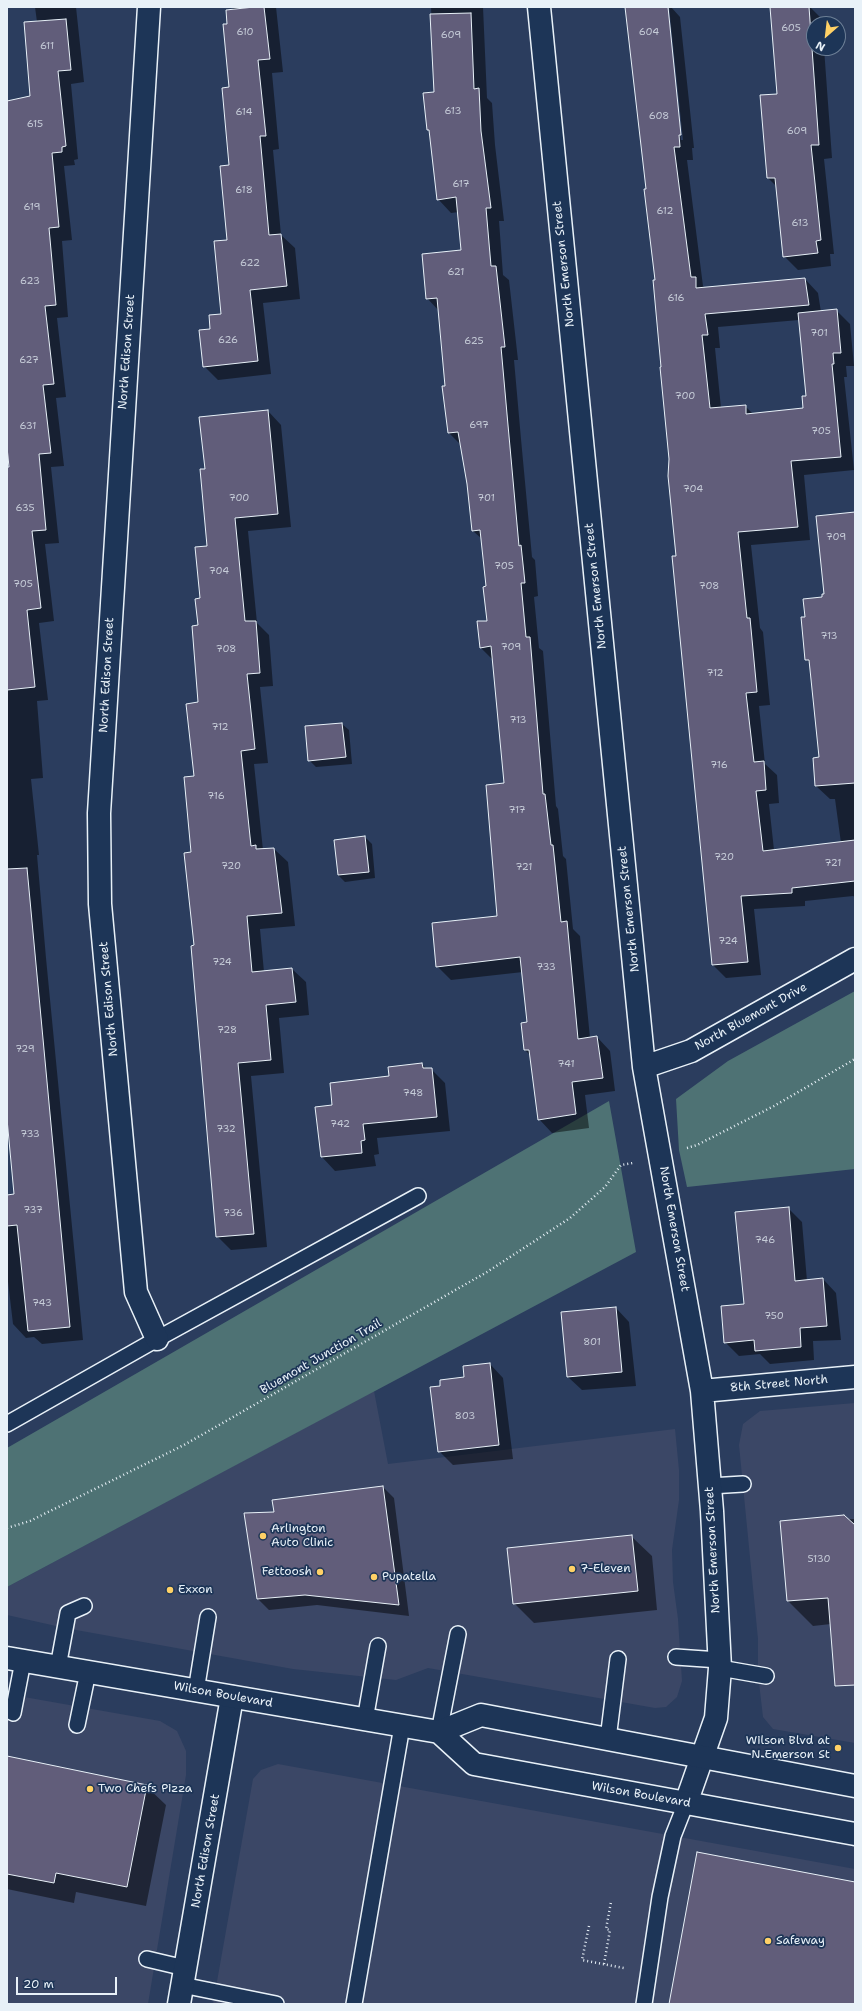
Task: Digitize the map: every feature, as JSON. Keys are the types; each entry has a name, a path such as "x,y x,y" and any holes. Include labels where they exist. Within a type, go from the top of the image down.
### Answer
{"street":[{"name":"North Edison Street","path":"149,7 99,813 100,904 136,1292 157,1339"},
{"name":"North Emerson Street","path":"539,7 644,1067 702,1391 710,1486 719,1664 716,1718 686,1803"},
{"name":"North Bluemont Drive","path":"644,1067 691,1051 855,959"},
{"name":"8th Street North","path":"702,1391 855,1377"},
{"name":"Wilson Boulevard","path":"15,1660 439,1732 474,1764 855,1834"},
{"name":"North Edison Street","path":"182,1986 232,1697"},
{"path":"439,1732 481,1715 855,1786"}],"lane":[{"path":"7,1424 157,1339 418,1196"},
{"path":"710,1486 743,1484"},
{"path":"58,1668 68,1613 84,1606"},
{"path":"196,1691 208,1618"},
{"path":"439,1732 458,1634"},
{"path":"365,1720 378,1646"},
{"path":"676,1657 719,1664 766,1676"},
{"path":"608,1739 618,1659"},
{"path":"13,1714 15,1660"},
{"path":"77,1725 88,1672"},
{"path":"354,2004 402,1726"},
{"path":"644,2004 660,1896 673,1836 686,1803"},
{"path":"148,1959 182,1986 276,2004"}],"path":[{"path":"685,1148 697,1145 774,1106 855,1059"},
{"name":"Bluemont Junction Trail","path":"7,1528 30,1521 184,1445 487,1272 570,1218 605,1187 622,1165"},
{"path":"604,1964 610,1930 606,1929 611,1902"},
{"path":"589,1926 582,1960 627,1968 650,1963"}],"shaded area":[{"path":"374,1391 388,1464 675,1429 679,1470 679,1500 672,1550 673,1582 678,1619 682,1681 677,1697 666,1707 655,1708 428,1668 396,1680 293,1669 65,1628 7,1615 7,1587"},
{"path":"855,1403 855,1743 773,1729 763,1717 758,1674 758,1639 739,1445 743,1424 760,1411"},
{"path":"7,1694 160,1721 177,1731 186,1751 186,1775 148,2004 7,2004"},
{"path":"278,1764 855,1869 855,2004 213,2004 253,1779 261,1770"}],"green space":[{"path":"855,991 855,1169 687,1187 679,1150 676,1099 728,1061"},
{"path":"609,1101 636,1252 7,1587 7,1448"}],"building":[{"path":"264,7 270,59 258,60 266,136 260,136 269,235 281,234 287,286 250,290 258,361 203,367 199,330 210,329 209,315 221,314 214,241 227,240 220,166 229,165 222,88 229,87 223,24 227,24 226,10"},
{"path":"625,7 668,7 681,135 679,135 680,147 674,147 691,277 696,277 696,288 805,278 809,305 705,314 708,335 702,335 710,408 746,405 746,414 803,408 802,396 806,396 798,313 837,309 841,353 833,353 834,364 832,364 841,457 791,461 798,527 738,532 747,618 750,618 757,692 746,693 754,762 764,761 766,790 756,791 763,851 855,840 855,881 792,888 792,893 741,896 748,962 712,965 672,556 676,556 668,476 669,459 653,280 655,280"},
{"path":"770,7 809,7 810,16 806,16 806,56 813,56 819,145 811,145 821,240 816,241 818,253 783,257 775,178 767,178 760,95 777,94"},
{"path":"471,13 474,89 479,88 481,131 491,208 486,208 491,266 496,266 505,347 501,347 519,546 521,545 525,583 521,583 526,637 530,637 543,794 545,794 551,845 553,845 561,922 567,921 578,1039 597,1036 603,1078 572,1082 576,1114 538,1120 529,1050 524,1050 521,1023 527,1022 520,957 436,967 432,923 497,916 486,785 504,783 491,646 480,648 477,621 487,621 483,587 486,586 480,530 472,531 467,484 458,432 448,433 442,386 445,386 437,298 426,299 422,254 461,250 456,197 437,200 429,130 427,130 423,93 434,92 430,14"},
{"path":"66,19 71,70 58,71 66,146 62,147 62,152 52,153 59,227 49,228 56,305 45,306 54,384 43,385 51,453 39,454 46,530 32,531 41,608 27,610 35,687 7,690 7,467 9,467 7,447 7,101 30,96 24,22"},
{"path":"268,410 278,514 235,518 245,621 256,621 260,673 247,674 255,749 241,751 251,846 256,845 256,849 274,848 282,913 247,916 252,972 292,968 296,1002 266,1005 271,1060 238,1063 254,1234 216,1237 191,946 194,945 184,853 191,852 184,777 194,776 186,704 198,702 192,626 198,625 195,599 200,598 195,547 207,546 200,469 205,469 199,417"},
{"path":"855,512 855,783 815,786 813,758 819,757 809,660 805,660 801,617 805,617 803,599 822,597 822,594 824,594 816,516"},
{"path":"342,723 346,757 308,761 305,726"},
{"path":"365,836 369,872 338,875 334,840"},
{"path":"27,868 70,1327 28,1331 17,1225 7,1226 7,1195 14,1194 7,1119 7,869"},
{"path":"422,1063 423,1068 432,1068 437,1117 363,1124 365,1140 361,1141 362,1153 321,1157 315,1107 332,1105 330,1083 389,1076 388,1067"},
{"path":"789,1207 795,1281 823,1278 827,1326 800,1328 801,1347 755,1351 754,1340 724,1343 721,1306 744,1304 735,1212"},
{"path":"616,1307 622,1372 567,1377 561,1312"},
{"path":"490,1363 499,1445 438,1452 430,1387 440,1386 440,1380 464,1377 463,1366"},
{"path":"383,1486 399,1605 305,1595 257,1599 244,1513 274,1512 272,1500"},
{"path":"844,1515 855,1525 855,1685 835,1686 828,1598 787,1601 780,1521"},
{"name":"7-Eleven","path":"632,1535 638,1591 513,1604 507,1548"},
{"path":"7,1756 147,1785 127,1887 56,1873 54,1883 7,1874"},
{"name":"Safeway","path":"697,1852 855,1882 855,2004 669,2004"}],"place":[{"name":"Arlington Auto Clinic","path":"263,1536"},
{"name":"7-Eleven","path":"572,1569"},
{"name":"Fettoosh","path":"320,1572"},
{"name":"Pupatella","path":"374,1577"},
{"name":"Exxon","path":"170,1590"},
{"name":"Wilson Blvd at N Emerson St","path":"838,1748"},
{"name":"Two Chefs Pizza","path":"90,1789"},
{"name":"Safeway","path":"768,1941"}]}
